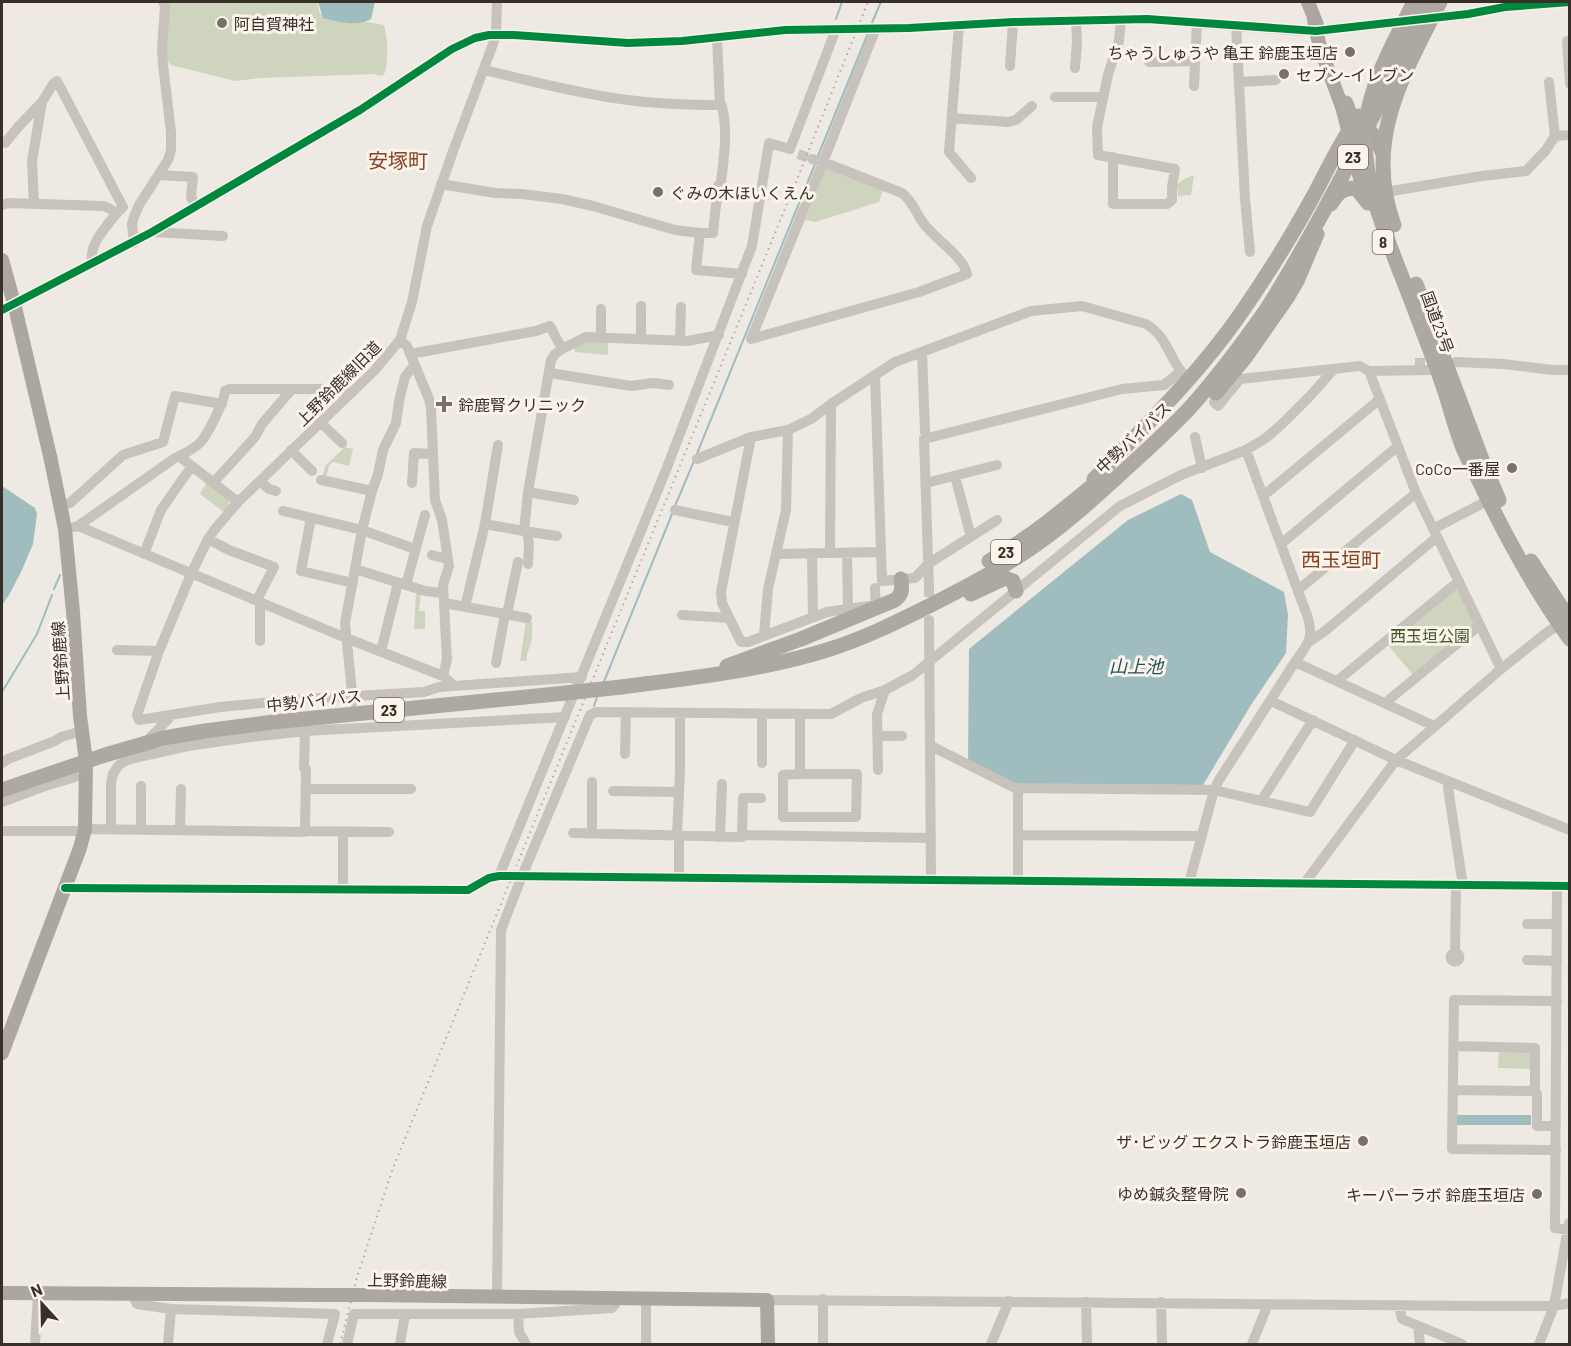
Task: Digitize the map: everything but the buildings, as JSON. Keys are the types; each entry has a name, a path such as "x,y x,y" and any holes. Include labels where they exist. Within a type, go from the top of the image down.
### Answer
{"highway":[{"name":"国道23号","path":"1414,2 1356,124 1368,176 1464,449 1522,565 1567,620"},
{"name":"中勢バイパス","path":"1265,305 1328,194 1423,2"},
{"name":"中勢バイパス","path":"2,790 86,768 164,738 240,726 621,687 731,673 775,664 829,650 886,628 992,572 1035,546 1146,438 1198,384 1265,305 1298,258 1348,167 1429,2"},
{"name":"国道23号","path":"1440,2 1407,68 1388,118 1383,155 1386,192 1392,219 1450,361 1484,465 1508,519 1567,620 1569,639"},
{"path":"1075,507 1121,485 1152,459 1202,409 1245,358 1287,298 1297,281 1326,213 1350,168 1356,124 1346,103"},
{"path":"1075,507 1178,392 1239,316 1300,219 1332,157 1356,124"},
{"path":"1336,194 1353,188 1360,192 1368,203"},
{"name":"中勢バイパス","path":"674,680 784,655 825,642 887,616 1006,552 1075,507"},
{"path":"842,644 877,636 918,621 1005,578 1013,581 1016,591"},
{"path":"713,672 895,600 902,591 901,579"}],"main road":[{"path":"1308,2 1346,103"},
{"path":"1317,27 1340,100 1356,124 1377,141 1383,155"},
{"name":"8","path":"1353,153 1368,203 1430,370 1464,449"},
{"name":"上野鈴鹿線","path":"2,260 8,307 50,456 61,505 71,528 74,612 86,768 84,830 80,848 2,1053"},
{"name":"上野鈴鹿線","path":"2,1293 767,1300"},
{"path":"767,1300 768,1344"}],"street":[{"path":"134,243 132,224 134,217 139,205 168,160 171,150 163,65 165,6 163,2"},
{"name":"上野鈴鹿線旧道","path":"172,715 139,720 137,715 159,651 208,539 238,502 374,370 400,340 412,303 427,226 496,34 497,2"},
{"path":"8,307 134,243 360,110 452,49 475,38 496,34 628,43 682,41 785,30 872,29 1121,19 1317,27 1405,22 1569,2"},
{"path":"1113,157 1113,204 1167,204 1172,200 1175,169 1113,157 1098,155 1097,128 1108,75 1119,41 1121,19"},
{"path":"1075,68 1076,20"},
{"path":"1010,66 1013,22"},
{"path":"1194,86 1197,22"},
{"path":"959,25 949,152 971,178"},
{"path":"1236,25 1250,252"},
{"path":"499,876 658,491 742,274 752,246 769,143 794,151 836,29"},
{"path":"817,160 902,194 911,201 930,232 964,264 968,274 919,292 751,339 817,160 872,29"},
{"path":"441,184 495,194 534,195 575,201 675,231 713,233 725,150 717,38"},
{"path":"1569,41 1569,84"},
{"path":"1149,62 1195,61"},
{"path":"484,70 630,100 677,105 720,105"},
{"path":"1239,82 1276,80"},
{"path":"5,143 42,102 57,81 123,207 99,236 92,253 93,264"},
{"path":"1386,192 1526,171 1555,136 1549,82"},
{"path":"1055,97 1103,97"},
{"path":"34,204 32,161 42,102"},
{"path":"952,118 1008,122 1016,120 1032,106"},
{"path":"1555,136 1569,135"},
{"path":"159,175 193,177 190,197 196,206"},
{"path":"2,205 8,203 104,207 116,214"},
{"path":"152,232 224,236"},
{"path":"700,233 696,270 742,274"},
{"path":"640,339 641,306"},
{"path":"697,459 751,437 788,430 811,419 895,362 1031,310 1082,306 1124,317 1152,328 1170,350 1184,375 1164,385 1122,389 924,439 929,587"},
{"path":"681,307 681,340"},
{"path":"601,338 602,309"},
{"path":"410,354 550,326 562,349"},
{"path":"496,663 506,614 529,544 525,531 528,492 551,360 555,354 586,337 687,341 719,335"},
{"path":"400,340 407,346 431,408 435,500 442,520 448,566 443,585 447,659 443,676"},
{"path":"922,352 927,438"},
{"path":"1450,361 1455,357 1489,358 1503,364 1569,370"},
{"path":"1365,369 1415,363"},
{"path":"353,699 345,623 362,530 372,491 383,450 396,423 405,377 414,365"},
{"path":"1214,402 1218,406 1240,379 1334,369 1430,370"},
{"path":"497,1298 501,930 590,715 596,712 831,714 861,698 885,690 913,675 1120,506 1181,476 1246,450 1266,438 1317,389 1334,369"},
{"path":"1365,369 1380,399 1416,493 1501,669"},
{"path":"549,372 631,386 652,383 669,385"},
{"path":"875,375 882,581 915,578 928,564 997,520"},
{"path":"71,528 191,450 202,440 222,404 225,391 230,389 341,389 350,393"},
{"path":"213,483 255,436 262,424 292,389"},
{"path":"61,505 70,503 123,455 164,442 174,396 222,404"},
{"path":"1263,496 1380,399"},
{"path":"830,553 831,404"},
{"path":"320,422 342,443"},
{"path":"764,635 768,590 786,510 788,430"},
{"path":"751,437 721,592 722,603 741,642 748,642 827,612 876,605 875,588"},
{"path":"1195,437 1202,468"},
{"path":"465,607 485,524 498,446"},
{"path":"1281,544 1398,446"},
{"path":"291,450 312,471"},
{"path":"1246,450 1311,629 1309,642"},
{"path":"412,483 414,453 433,454"},
{"path":"179,456 238,502"},
{"path":"926,483 997,465"},
{"path":"144,554 161,510 191,466"},
{"path":"955,476 971,537"},
{"path":"321,480 372,491"},
{"path":"260,481 269,489 276,490"},
{"path":"528,492 574,500"},
{"path":"1298,590 1416,493"},
{"path":"1190,883 1214,790 1309,642 1435,533 1489,500"},
{"path":"675,510 733,522"},
{"path":"283,511 362,530 415,549"},
{"path":"381,651 425,515"},
{"path":"311,518 301,571 353,583"},
{"path":"485,524 556,536"},
{"path":"71,528 144,554 443,676 452,686"},
{"path":"208,539 274,567 259,601 260,641"},
{"path":"776,554 881,552"},
{"path":"812,553 813,617"},
{"path":"847,553 848,609"},
{"path":"432,555 447,559"},
{"path":"355,569 425,591 465,607 527,618"},
{"path":"1337,681 1459,581"},
{"path":"682,615 729,618"},
{"path":"929,620 931,879"},
{"path":"1304,884 1396,760 1501,669 1545,634 1567,620"},
{"path":"1385,703 1480,625"},
{"path":"117,650 159,651"},
{"path":"1295,662 1434,726"},
{"path":"145,744 172,715 220,707 353,699 424,692 439,687 582,677"},
{"path":"878,770 877,714 885,690"},
{"path":"1271,701 1396,760 1569,830"},
{"path":"625,754 626,712"},
{"path":"679,878 680,713"},
{"path":"762,714 762,763"},
{"path":"800,714 800,774"},
{"path":"111,829 113,774 118,766 134,758 188,746 243,738 355,726 565,717"},
{"path":"1261,801 1313,720"},
{"path":"2,763 82,730"},
{"path":"305,731 305,831"},
{"path":"877,736 902,736"},
{"path":"931,746 1015,788 1214,790 1310,812 1355,740"},
{"path":"2,802 86,768"},
{"path":"783,774 800,774 857,774 856,818 783,816 783,774"},
{"path":"1447,781 1460,886 1455,952"},
{"path":"592,782 592,834"},
{"path":"720,837 722,784"},
{"path":"141,786 141,830"},
{"path":"1018,788 1018,880"},
{"path":"180,830 181,789"},
{"path":"306,789 411,789"},
{"path":"613,791 679,792"},
{"path":"742,835 743,798 761,798"},
{"path":"2,831 111,829 388,832"},
{"path":"343,890 344,832"},
{"path":"573,833 720,837 742,837 742,835 931,838"},
{"path":"1018,835 1202,836"},
{"path":"65,888 468,890 489,878 499,876 1569,886"},
{"path":"1539,1344 1554,1306 1569,1228 1555,1228 1557,886"},
{"path":"1527,924 1557,924"},
{"path":"1527,960 1557,961"},
{"path":"1556,1150 1452,1149 1454,1000 1557,1001"},
{"path":"1557,1037 1569,1040"},
{"path":"1454,1046 1535,1048 1534,1091 1537,1094 1537,1126 1556,1126"},
{"path":"1535,1065 1556,1065"},
{"path":"1453,1090 1534,1091"},
{"path":"35,1344 38,1294"},
{"path":"132,1294 137,1304 171,1309 335,1314 327,1344"},
{"path":"347,1344 354,1314 518,1314 612,1308 620,1298"},
{"path":"646,1298 646,1344"},
{"path":"823,1299 823,1344"},
{"path":"767,1300 1554,1306 1569,1303"},
{"path":"991,1344 1009,1301"},
{"path":"1086,1302 1087,1344"},
{"path":"1161,1302 1163,1343"},
{"path":"1252,1344 1268,1304"},
{"path":"1399,1305 1402,1319 1462,1344"},
{"path":"168,1344 171,1309"},
{"path":"518,1314 519,1332 526,1344"},
{"path":"400,1344 405,1315"},
{"path":"1418,1326 1420,1344"}],"green space":[{"path":"166,2 317,2 320,14 384,25 387,62 384,75 260,78 235,81 171,65 165,59"},
{"path":"829,168 883,190 879,202 815,222 805,220 825,169"},
{"path":"1194,175 1191,195 1178,196 1178,190 1175,189 1178,184"},
{"path":"587,342 608,342 608,355 575,352 575,349 570,349"},
{"path":"345,447 353,449 349,466 333,462 329,466 326,478 322,477 326,465"},
{"path":"207,482 227,498 230,506 224,512 200,494"},
{"name":"西玉垣公園","path":"1455,588 1459,589 1475,622 1414,676 1387,644"},
{"path":"416,592 421,593 419,611 425,611 425,629 414,629"},
{"path":"526,621 532,622 532,637 527,661 520,661"},
{"path":"1499,1050 1526,1050 1532,1056 1532,1069 1498,1068"}],"water":[{"path":"318,2 375,2 371,19 354,23 323,18"},
{"path":"2,486 35,508 37,514 33,544 21,572 2,605"},
{"name":"山上池","path":"1181,494 1192,500 1210,552 1284,592 1288,615 1286,653 1251,705 1203,785 1015,784 968,762 969,649 1128,520"},
{"path":"1456,1115 1531,1115 1531,1125 1456,1125"}],"waterway":[{"path":"836,19 842,2"},
{"path":"871,25 881,2"},
{"path":"818,156 868,33"},
{"path":"696,456 815,164"},
{"path":"675,506 694,461"},
{"path":"603,684 672,514"},
{"path":"54,589 60,575"},
{"path":"2,692 37,634 52,595"},
{"path":"594,706 598,694"}],"tunnel":[{"path":"798,154 812,159"},
{"path":"1415,363 1439,363"},
{"path":"929,587 929,620"}],"railway":[{"path":"340,1344 357,1277 393,1168 868,2"}],"cycle path":[{"path":"2,310 152,232 360,110 452,49 475,38 489,35 628,43 682,41 785,30 1147,19 1316,31 1468,14 1505,7 1570,2"},
{"path":"65,888 468,890 489,878 499,876 1570,886"}],"place":[{"name":"阿自賀神社","path":"222,23"},
{"name":"ちゃうしゅうや 亀王 鈴鹿玉垣店","path":"1350,52"},
{"name":"セブン-イレブン","path":"1284,74"},
{"name":"ぐみの木ほいくえん","path":"658,192"},
{"name":"鈴鹿腎クリニック","path":"444,404"},
{"name":"CoCo一番屋","path":"1512,468"},
{"name":"ザ･ビッグ エクストラ鈴鹿玉垣店","path":"1363,1141"},
{"name":"ゆめ鍼灸整骨院","path":"1241,1193"},
{"name":"キーパーラボ 鈴鹿玉垣店","path":"1537,1194"}],"district":[{"name":"安塚町","path":"398,160"},
{"name":"西玉垣町","path":"1341,559"}]}
